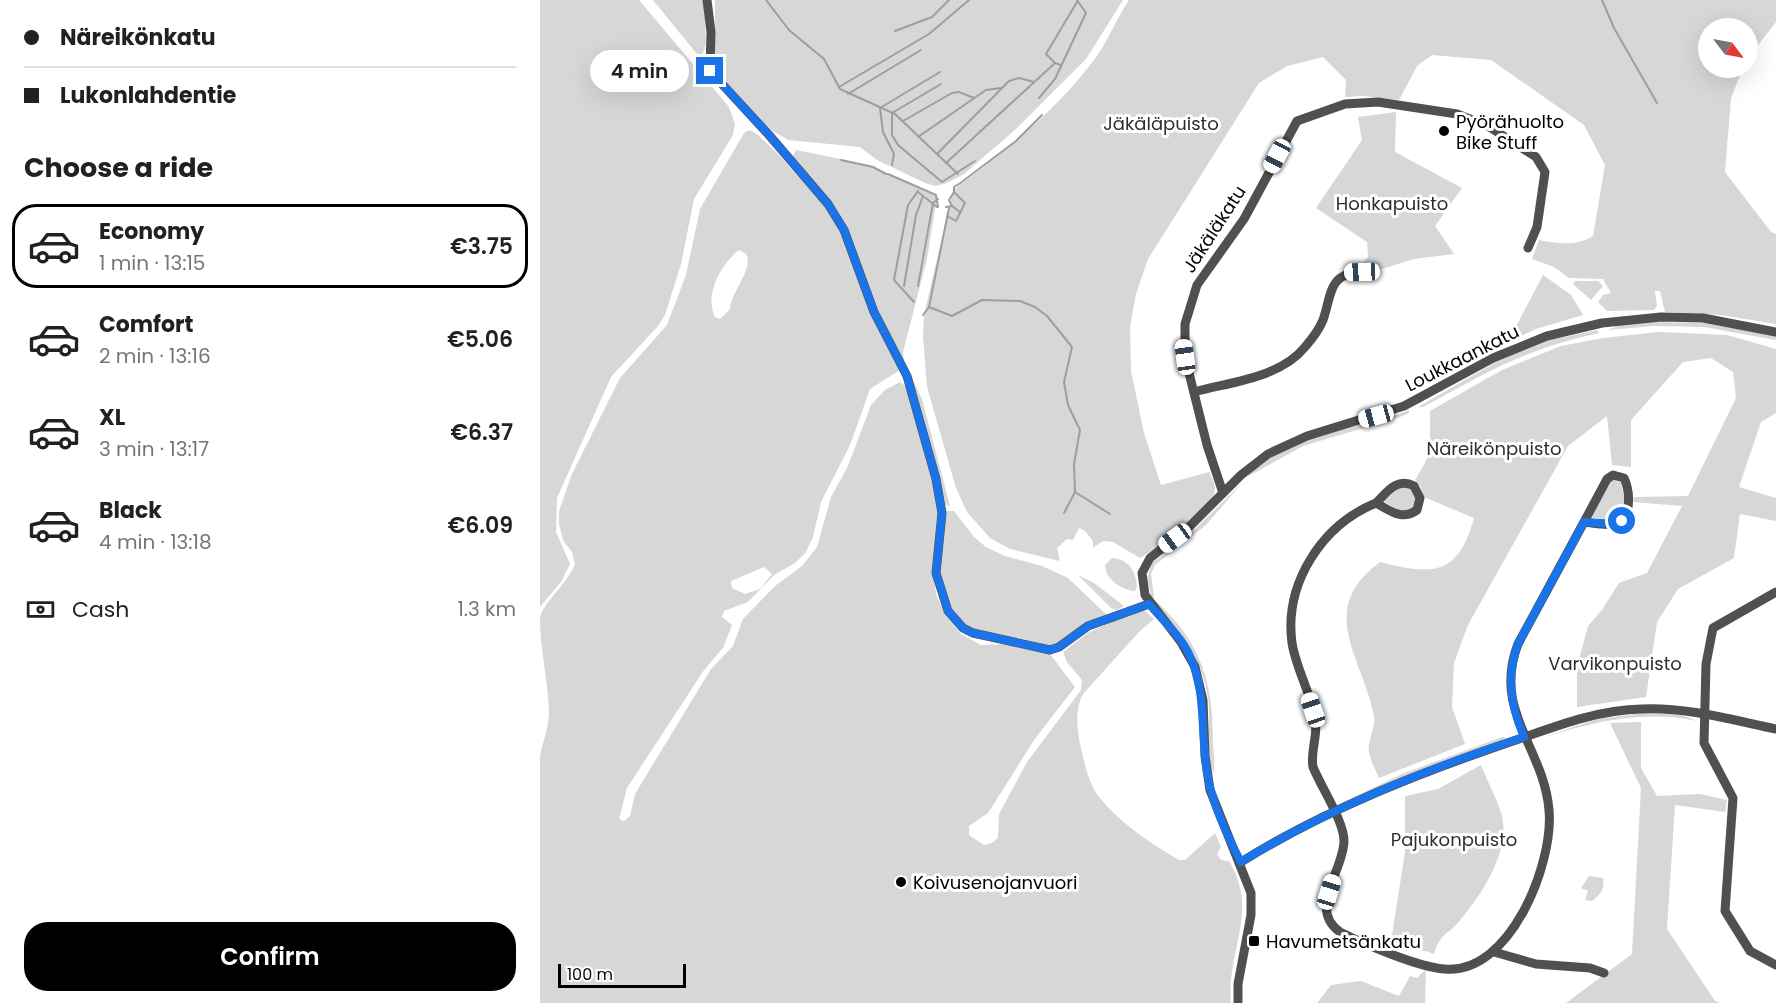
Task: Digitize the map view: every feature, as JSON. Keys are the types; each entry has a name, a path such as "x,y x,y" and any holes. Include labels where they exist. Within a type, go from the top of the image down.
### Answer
{"street":[{"path":"707,0 711,32 710,71 769,135 838,218 877,318 905,371 941,502 941,530 936,573 942,597 951,615 973,633 1050,650 1059,647 1088,626 1149,604 1185,646 1195,667 1203,700 1205,756 1210,790 1222,823 1241,862 1251,893 1252,908 1238,984 1238,1003"},
{"name":"Jäkäläkatu","path":"1223,493 1218,483 1183,343 1194,290 1240,224 1287,137 1301,118 1345,104 1387,102 1457,114 1488,126 1536,157 1545,172 1537,227 1528,248"},
{"path":"1194,392 1264,373 1295,357 1319,328 1335,283 1346,274 1362,272"},
{"name":"Loukkaankatu","path":"1149,604 1143,586 1143,570 1154,554 1189,527 1254,464 1289,443 1404,406 1493,358 1547,336 1602,323 1661,317 1703,318 1776,332"},
{"path":"1376,503 1395,514 1404,516 1417,510 1420,498 1414,486 1401,483 1392,486 1376,503 1348,519 1322,542 1303,573 1292,610 1292,644 1316,723 1312,762 1344,839 1327,902 1329,918 1335,928 1395,954 1444,969 1472,964 1494,952 1525,906 1540,872 1548,843 1548,802 1511,697 1510,671 1513,657 1584,522 1607,479 1613,475 1624,478 1629,506 1622,521 1613,524 1584,522"},
{"path":"1776,592 1713,628 1706,664 1704,714 1706,748 1733,798 1725,911 1750,951 1776,965"},
{"path":"1241,862 1334,813 1412,778 1582,717 1617,711 1666,709 1704,714 1776,729"},
{"path":"1494,952 1536,964 1590,968 1604,973"}],"green space":[{"path":"540,0 639,0 729,107 735,124 733,135 694,199 681,264 665,315 658,326 611,377 557,498 556,532 570,564 561,582 540,607"},
{"path":"653,0 704,0 706,44 701,59"},
{"path":"715,0 1123,0 1086,59 1016,129 964,174 947,183 935,186 877,160 860,147 788,140 768,128 715,71"},
{"name":"Jäkäläpuisto","path":"1129,0 1776,0 1776,22 1758,45 1758,18 1698,18 1698,78 1739,78 1731,98 1725,172 1771,232 1776,234 1776,324 1721,315 1665,312 1660,291 1655,291 1657,306 1654,310 1607,311 1598,302 1603,295 1611,293 1603,279 1569,278 1554,267 1532,259 1539,240 1567,243 1593,236 1605,165 1584,125 1491,60 1432,55 1417,66 1399,100 1362,96 1345,97 1346,80 1323,57 1287,66 1259,83 1148,259 1136,294 1130,327 1131,371 1144,433 1161,485 1209,472 1215,485 1210,501 1192,519 1140,558 1113,542 1103,541 1093,548 1093,541 1085,531 1079,528 1073,540 1067,539 1057,548 1060,561 1010,549 990,538 967,512 956,488 927,387 923,336 924,315 952,195 956,188 994,159 1049,111 1097,56"},
{"name":"Honkapuisto","path":"1396,112 1395,152 1462,188 1435,226 1454,254 1414,259 1375,271 1362,264 1368,257 1367,242 1316,208 1362,140 1358,117"},
{"path":"749,130 757,134 835,218 900,370 870,389 850,445 821,502 813,537 806,552 795,563 774,575 748,602 724,611 722,617 732,625 723,648 704,670 627,788 619,819 624,821 630,816 635,794 711,669 733,646 743,619 775,586 802,566 817,547 831,497 848,466 871,405 885,390 900,382 906,387 940,510 934,578 936,594 945,615 961,634 981,645 1007,644 1050,654 1075,687 1034,740 988,813 969,826 969,835 984,845 998,838 999,814 1027,762 1081,690 1082,680 1067,662 1063,652 1088,633 1138,609 1145,611 1154,619 1139,632 1080,700 1078,725 1080,744 1089,779 1099,797 1126,824 1157,847 1179,860 1185,860 1215,833 1221,847 1217,854 1221,860 1229,861 1238,880 1242,897 1240,931 1231,984 1231,1003 540,1003 540,756 549,711 540,618 546,605 575,564 572,552 563,540 559,511 572,474 620,378 667,325 686,275 700,209 744,133","holes":["739,250 746,254 747,267 730,309 720,319 715,317 712,308 713,290 726,263","764,567 772,574 760,589 745,594 732,588 731,581"]},
{"path":"796,150 870,165 937,197 927,259 903,352 904,361 872,301 845,223 793,156"},
{"path":"1543,275 1571,295 1583,315 1536,329 1508,342"},
{"path":"1575,281 1598,281 1603,286 1591,300 1573,284"},
{"path":"1653,322 1704,323 1776,336 1776,340 1704,327 1654,326 1607,330 1621,325"},
{"path":"1597,330 1599,333 1549,346 1507,363 1423,407 1418,407 1498,361 1550,340"},
{"name":"Näreikönpuisto","path":"1659,332 1727,335 1776,349 1776,413 1761,422 1739,487 1776,498 1776,521 1740,514 1734,558 1678,589 1657,622 1646,697 1577,707 1577,667 1588,626 1602,610 1619,583 1647,573 1682,506 1633,502 1634,497 1688,496 1736,398 1733,372 1711,358 1683,362 1631,420 1631,467 1612,465 1607,416 1568,446 1468,625 1454,663 1452,707 1465,744 1379,778 1369,752 1374,716 1348,635 1347,617 1350,598 1361,580 1380,562 1414,569 1428,569 1440,567 1451,561 1460,552 1474,518 1424,497 1421,487 1415,480 1430,449 1430,411 1502,370 1561,346 1603,338"},
{"path":"911,376 922,399 950,506 944,504"},
{"path":"1409,410 1409,413 1400,417 1303,446 1247,477 1262,462 1301,441"},
{"path":"1614,479 1621,483 1625,504 1618,519 1607,521 1591,517 1611,480"},
{"path":"1243,482 1206,525 1155,565 1151,574 1154,597 1152,598 1147,580 1152,563 1196,528"},
{"path":"1402,486 1413,490 1417,498 1413,508 1403,512 1383,501"},
{"path":"946,511 954,511 974,537 986,547 1005,556 1042,566 1068,578 1107,615 1061,642 1048,646 970,629 952,609 938,573"},
{"path":"1112,558 1123,561 1133,571 1137,587 1135,591 1125,589 1111,580 1105,565"},
{"path":"1078,575 1094,583 1124,606 1117,610 1111,608"},
{"path":"1157,602 1172,617 1194,648 1207,682 1212,720 1213,773 1208,750 1209,708 1204,678 1191,651 1155,603"},
{"path":"1644,713 1682,715 1697,721 1635,717 1595,723 1535,740 1597,719"},
{"path":"1641,722 1641,768 1657,796 1700,794 1727,800 1725,812 1675,805 1667,929 1715,1001 1720,1003 1566,1003 1632,954 1641,788 1610,723"},
{"path":"1502,737 1506,738 1350,799 1402,774"},
{"name":"Pajukonpuisto","path":"1481,765 1502,816 1502,843 1493,871 1469,909 1439,941 1434,954 1390,948 1405,852 1405,796 1438,789"},
{"path":"1589,876 1603,878 1602,891 1592,901 1585,900 1588,891 1581,888"},
{"path":"1426,969 1425,1003 1317,1003 1331,985 1361,981 1399,996 1410,976 1417,978"}],"waterway":[{"path":"766,0 789,30 824,59 840,89 895,114 958,174"},
{"path":"895,31 932,17 949,0"},
{"path":"839,87 929,34 969,0"},
{"path":"1039,98 1055,79 1086,13 1077,0"},
{"path":"1602,0 1614,28 1657,103"},
{"path":"1061,65 1055,63 1046,54 1077,2"},
{"path":"848,94 921,50"},
{"path":"946,163 1055,63"},
{"path":"892,165 894,154 883,132 880,108 940,72"},
{"path":"937,154 1009,81 1019,78 1034,82"},
{"path":"941,84 892,113 892,135 898,145 942,182 975,161"},
{"path":"918,137 986,90 1001,88"},
{"path":"903,121 952,93 959,92 974,98"},
{"path":"963,181 1016,141 1042,115"},
{"path":"841,160 873,167 886,174"},
{"path":"888,174 936,195 938,207"},
{"path":"947,216 956,221 965,203 954,192 954,187 962,182"},
{"path":"914,302 894,280 908,205 918,191"},
{"path":"918,192 937,207"},
{"path":"952,206 949,200 954,192"},
{"path":"904,286 916,215 923,196"},
{"path":"918,286 933,203 938,199"},
{"path":"946,207 952,206 960,212"},
{"path":"949,208 929,307 952,316 982,300 1020,301 1035,307 1047,316 1072,347 1064,382 1068,405 1080,430 1074,464 1075,492 1110,514"},
{"path":"923,315 929,307"},
{"path":"1064,513 1075,492"}],"place":[{"name":"Pyörähuolto Bike Stuff","path":"1444,131"},
{"name":"Koivusenojanvuori","path":"901,882"},
{"name":"Havumetsänkatu","path":"1254,941"}],"route":[{"path":"710,71 828,204 844,230 879,324 907,376 936,479 942,513 936,573 945,606 951,615 963,628 973,633 1050,650 1056,649 1088,626 1149,604 1185,646 1195,667 1202,691 1206,769 1210,790 1217,812 1241,862 1334,813 1403,782 1524,737 1511,697 1510,684 1512,661 1518,644 1584,522 1613,524 1622,521"}],"park label":[{"name":"Varvikonpuisto","path":"1615,663"}]}
